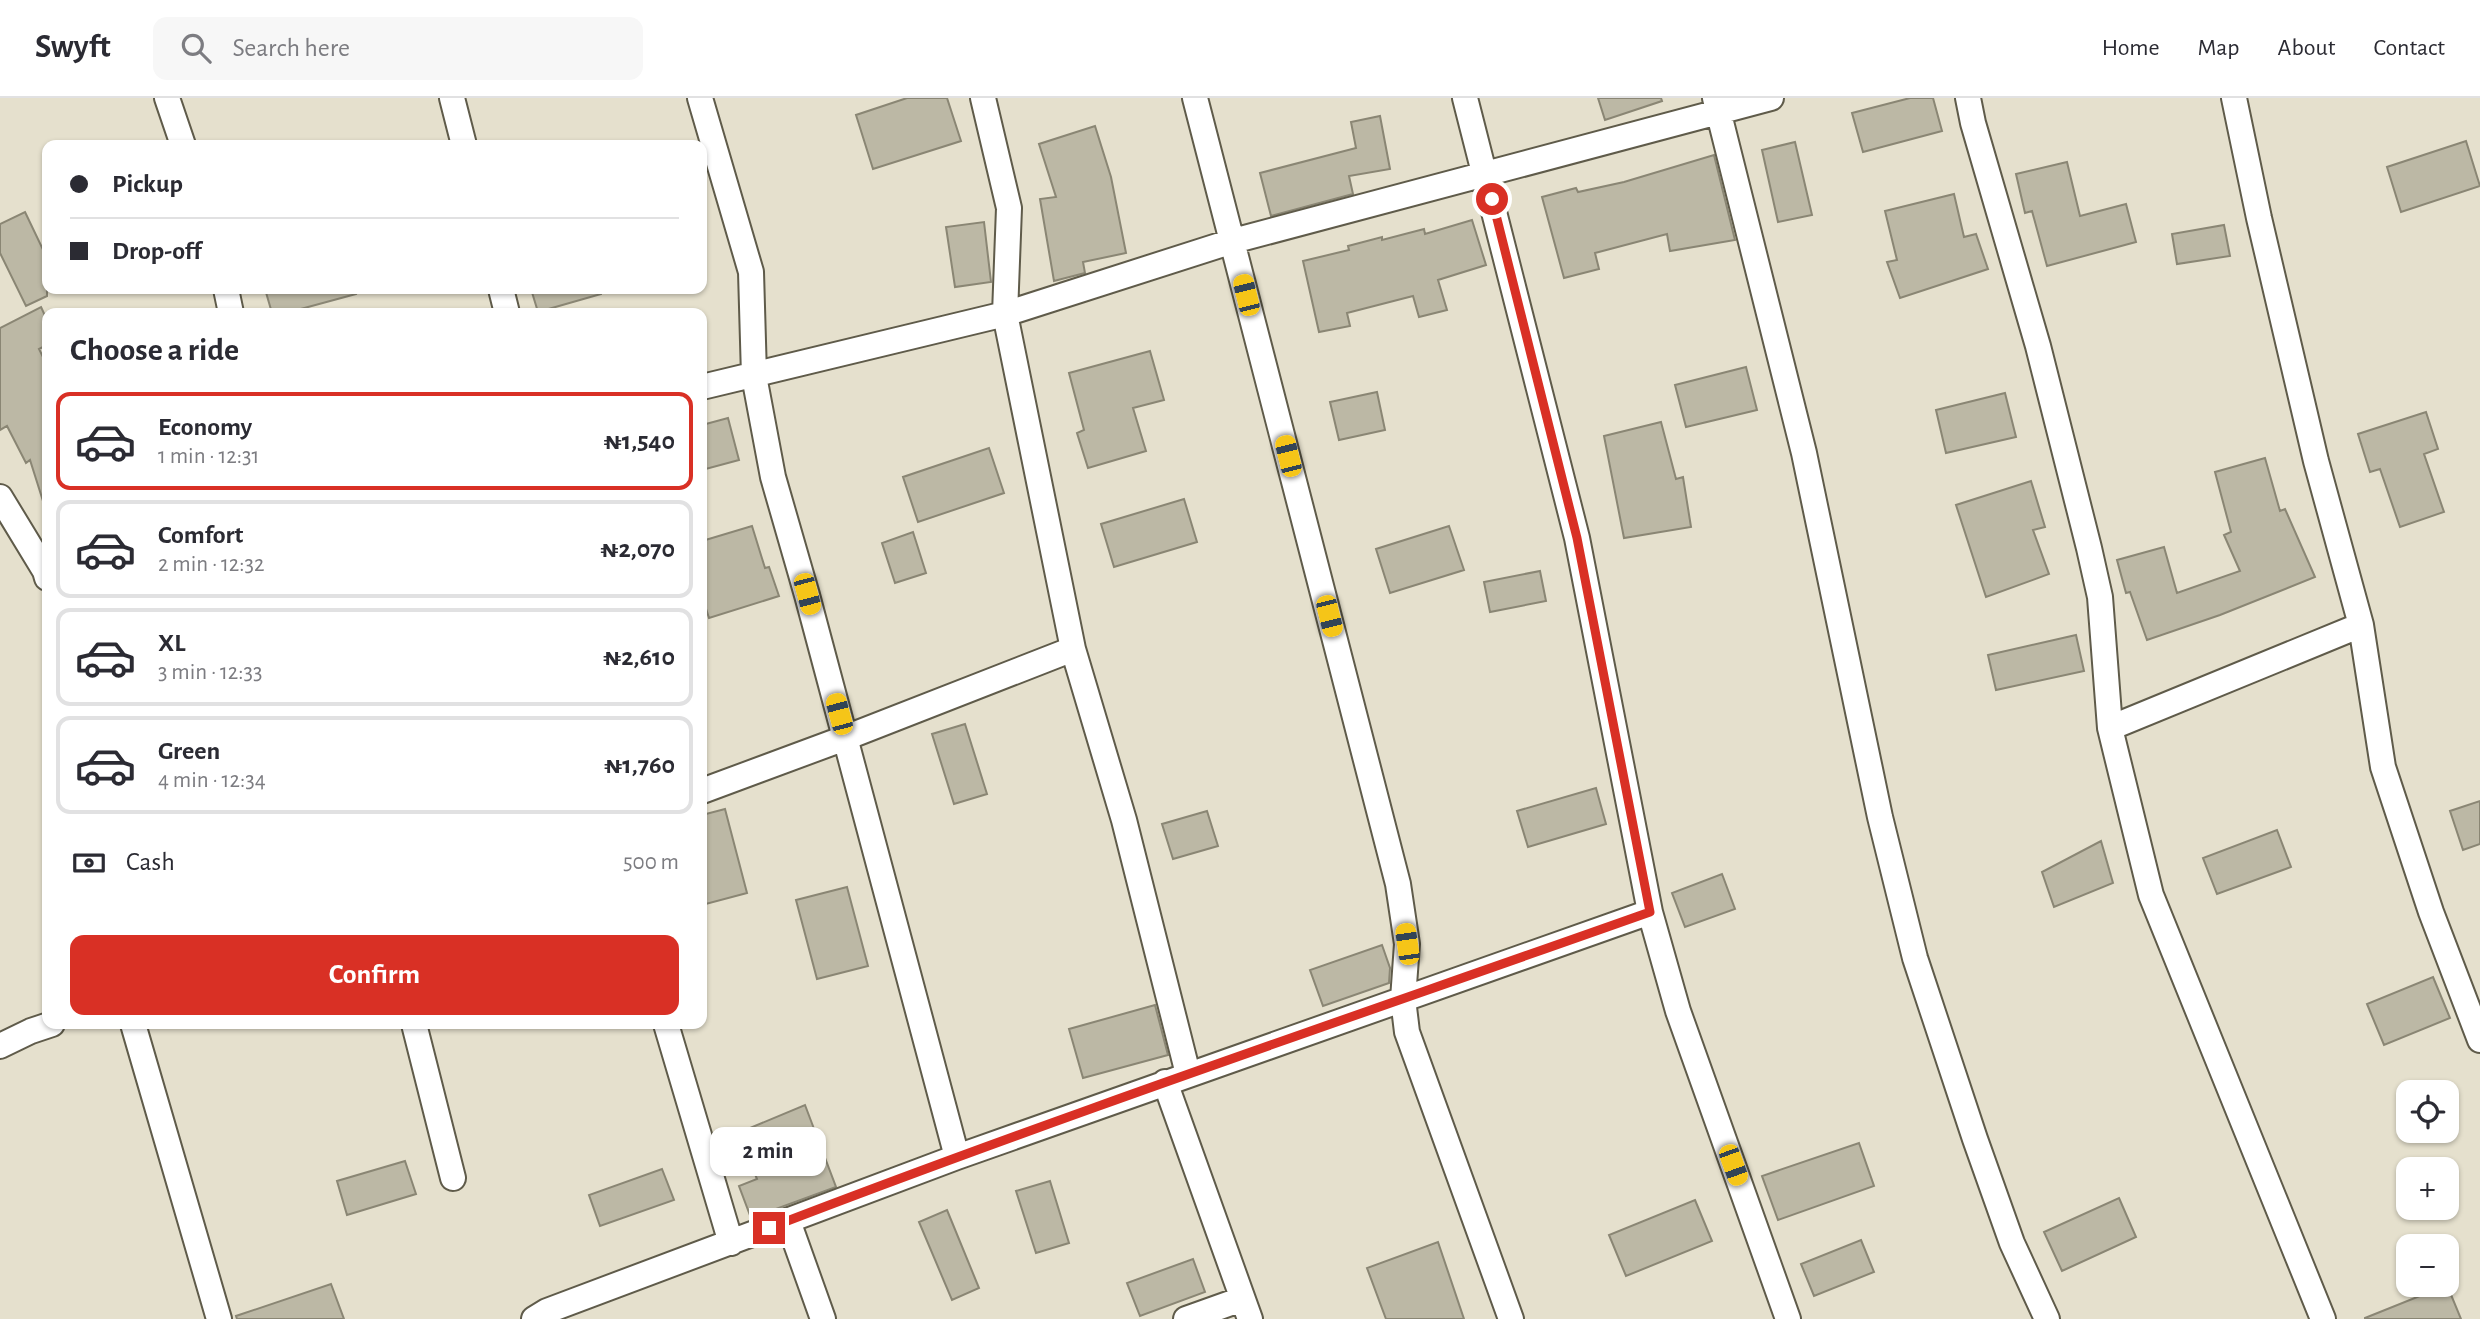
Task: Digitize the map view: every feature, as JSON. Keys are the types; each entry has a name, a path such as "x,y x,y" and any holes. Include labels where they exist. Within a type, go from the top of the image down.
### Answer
{"street":[{"path":"167,98 181,140"},
{"path":"452,98 463,140"},
{"path":"700,98 751,272 754,376 773,477 957,1157"},
{"path":"983,98 1009,208 1005,314 1073,649 1124,820 1176,1078 1246,1309 1186,1319"},
{"path":"1195,98 1398,884 1407,944 1403,999 1407,1032 1511,1319"},
{"path":"1465,98 1577,538 1650,912 1678,1011 1788,1319"},
{"path":"707,386 1005,314 1233,241 1486,173 1717,105 1771,98"},
{"path":"1968,98 1976,136 2038,346 2089,548 2100,597 2110,728 2151,895 2323,1319"},
{"path":"2234,98 2312,448 2361,625 2383,767 2431,912 2480,1040"},
{"path":"1717,105 1804,453 1877,804 1915,958 2012,1243 2047,1319"},
{"path":"0,497 42,565"},
{"path":"2110,728 2361,625"},
{"path":"707,788 845,738 1073,649"},
{"path":"534,1319 547,1311 957,1157 1650,912"},
{"path":"0,1046 42,1027"},
{"path":"134,1029 219,1319"},
{"path":"415,1029 453,1178"},
{"path":"667,1029 731,1243"},
{"path":"788,1221 823,1319"}],"building":[{"path":"907,98 947,98 961,141 873,169 856,115"},
{"path":"1598,98 1661,98 1662,101 1605,120"},
{"path":"1910,98 1933,98 1942,131 1863,152 1852,113"},
{"path":"1380,116 1390,169 1349,176 1353,194 1271,216 1260,173 1356,148 1351,122"},
{"path":"1095,126 1111,177 1126,253 1083,262 1085,273 1054,281 1040,199 1056,197 1039,144"},
{"path":"2466,141 2480,186 2401,212 2387,167"},
{"path":"1795,142 1812,215 1778,222 1762,150"},
{"path":"1714,155 1735,240 1670,251 1667,234 1595,253 1599,269 1564,278 1542,197 1576,188 1578,192 1624,182"},
{"path":"2067,162 2080,216 2126,204 2136,242 2047,266 2032,211 2025,213 2016,174"},
{"path":"1954,194 1964,237 1976,234 1988,269 1900,298 1887,262 1897,260 1885,211"},
{"path":"25,212 42,248 42,294 47,296 26,306 0,253 0,224"},
{"path":"1472,220 1486,265 1438,280 1447,310 1419,317 1413,296 1347,313 1350,326 1319,332 1303,261 1349,250 1348,246 1382,237 1382,240 1424,229 1425,234"},
{"path":"984,222 991,282 955,287 946,227"},
{"path":"2224,225 2230,256 2177,264 2172,234"},
{"path":"266,294 356,294 304,308 271,308"},
{"path":"533,294 601,294 552,308 537,308"},
{"path":"41,307 42,348 39,349 42,355 42,498 30,460 26,463 7,426 0,430 0,328"},
{"path":"1150,351 1164,400 1133,408 1146,451 1088,468 1077,433 1084,430 1069,373"},
{"path":"1746,367 1757,410 1686,427 1675,385"},
{"path":"1377,392 1385,430 1339,440 1330,402"},
{"path":"2005,393 2016,437 1946,453 1936,410"},
{"path":"2426,412 2438,449 2424,454 2444,512 2400,527 2380,469 2370,472 2358,434"},
{"path":"728,418 739,460 707,469 707,424"},
{"path":"1661,422 1676,479 1683,477 1691,527 1624,538 1604,436"},
{"path":"989,448 1004,493 918,522 903,477"},
{"path":"2265,458 2280,511 2285,509 2315,577 2220,615 2147,640 2130,592 2126,593 2117,560 2164,547 2177,593 2240,571 2224,535 2231,532 2215,472"},
{"path":"2031,481 2045,527 2033,530 2049,574 1986,597 1956,505"},
{"path":"1184,499 1197,542 1114,567 1101,524"},
{"path":"752,526 765,568 769,567 779,596 709,618 707,540"},
{"path":"1449,526 1464,570 1390,593 1376,549"},
{"path":"913,532 926,573 895,583 882,543"},
{"path":"1540,571 1546,601 1490,612 1484,582"},
{"path":"2076,635 2084,671 1996,690 1988,655"},
{"path":"965,724 987,794 954,804 932,734"},
{"path":"1596,788 1606,824 1528,847 1517,811"},
{"path":"2480,801 2480,844 2463,850 2450,811"},
{"path":"725,809 747,893 707,904 707,814"},
{"path":"1207,811 1218,846 1173,859 1162,824"},
{"path":"2277,830 2291,867 2217,894 2203,858"},
{"path":"2101,841 2113,883 2054,907 2042,872"},
{"path":"1722,874 1735,909 1685,927 1672,893"},
{"path":"847,887 868,966 817,979 796,900"},
{"path":"1382,945 1390,968 1389,983 1323,1006 1310,970"},
{"path":"2433,977 2450,1018 2384,1045 2367,1004"},
{"path":"1155,1005 1168,1055 1083,1078 1069,1029"},
{"path":"805,1105 836,1187 751,1218 739,1186 757,1179 738,1133"},
{"path":"1859,1143 1874,1186 1778,1220 1762,1176"},
{"path":"405,1161 416,1194 347,1215 337,1181"},
{"path":"662,1169 674,1200 600,1226 589,1195"},
{"path":"1050,1181 1069,1243 1036,1253 1016,1191"},
{"path":"2119,1198 2136,1237 2062,1271 2044,1232"},
{"path":"1695,1200 1712,1241 1626,1276 1609,1235"},
{"path":"947,1210 979,1288 952,1300 919,1222"},
{"path":"1861,1240 1874,1272 1814,1296 1801,1264"},
{"path":"1438,1242 1464,1319 1386,1319 1367,1268"},
{"path":"1193,1259 1205,1292 1140,1316 1127,1283"},
{"path":"331,1284 344,1319 237,1319 236,1316"},
{"path":"2417,1297 2452,1297 2461,1319 2365,1319"}],"route":[{"path":"769,1228 1139,1091 1650,912 1577,538 1492,199"}]}
